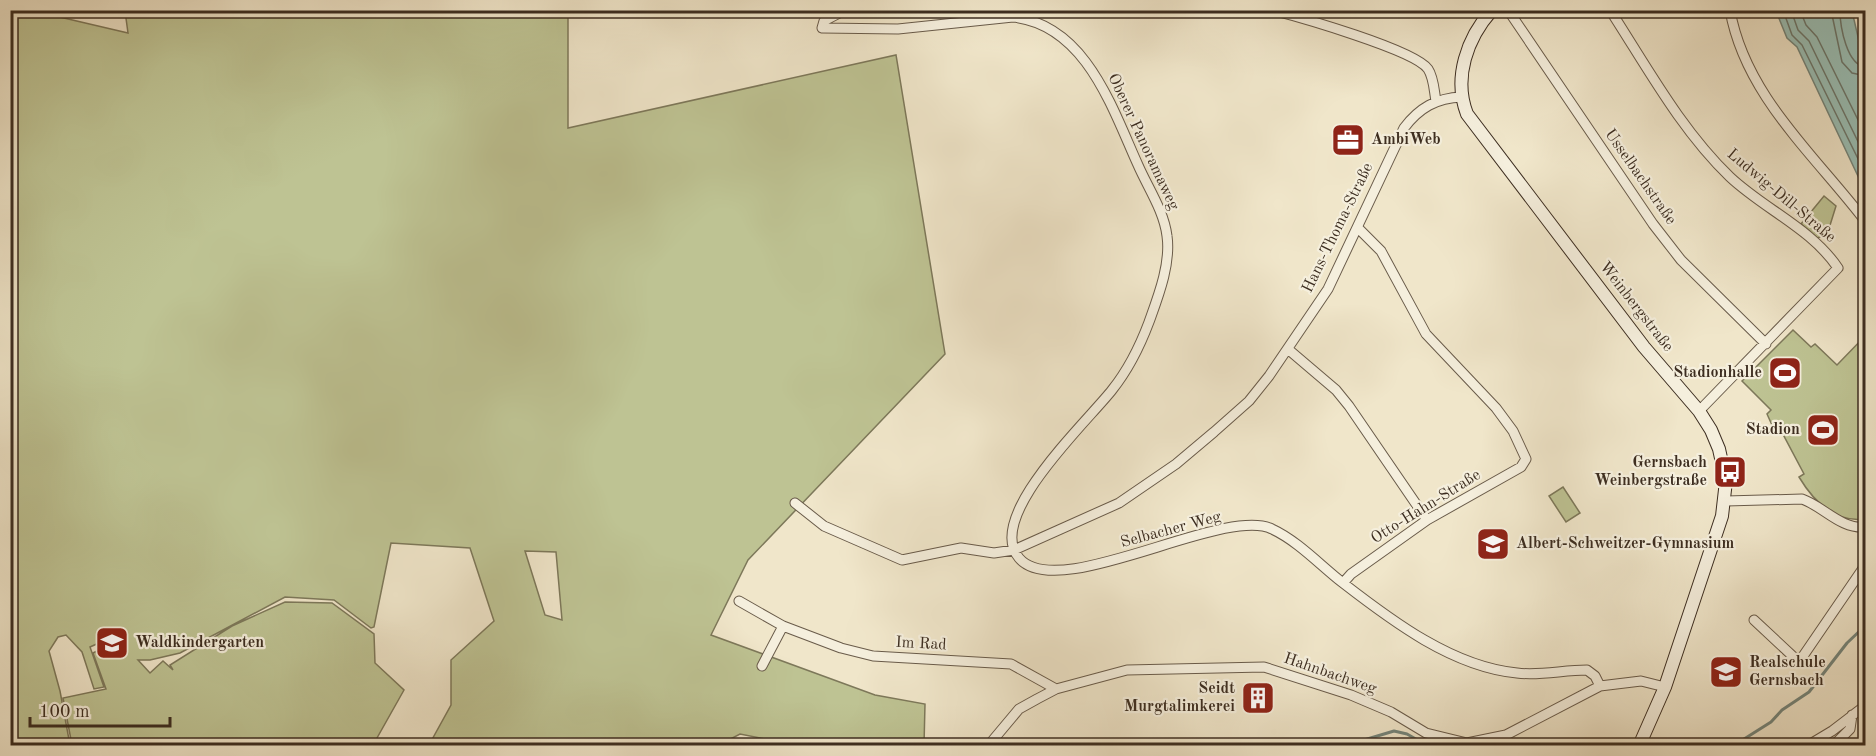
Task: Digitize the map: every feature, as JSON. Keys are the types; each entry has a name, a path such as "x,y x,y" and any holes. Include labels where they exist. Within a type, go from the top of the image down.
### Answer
{"street":[{"name":"Oberer Panoramaweg","path":"845,10 824,21 822,28 898,29 1013,17 1026,18 1060,34 1099,80 1162,216 1168,251 1155,301 1139,345 1113,389 1055,455 1031,489 1013,528 1014,550"},
{"path":"1272,10 1348,33 1422,63 1431,76 1436,101"},
{"name":"Weinbergstraße","path":"1492,10 1479,25 1468,49 1462,74 1462,97 1474,126 1644,347 1699,411 1719,449 1726,481 1726,501 1665,687 1639,746"},
{"name":"Usselbachstraße","path":"1508,10 1653,225 1681,260 1766,344"},
{"name":"Ludwig-Dill-Straße","path":"1610,10 1692,135 1731,178 1831,257 1838,268 1766,344"},
{"path":"1730,10 1733,29 1744,55 1772,106 1790,132 1834,181 1866,222"},
{"name":"Hans-Thoma-Straße","path":"1014,550 1119,503 1150,483 1214,432 1249,400 1289,350 1328,289 1358,228 1377,180 1404,128 1421,109 1436,101 1462,97"},
{"name":"Otto-Hahn-Straße","path":"1343,583 1351,574 1427,520 1521,467 1526,459 1513,431 1496,408 1426,334 1381,251 1358,228"},
{"path":"1699,411 1766,344"},
{"path":"1289,350 1336,390 1427,520"},
{"path":"1726,501 1802,499 1813,503 1834,519 1854,526 1866,527"},
{"path":"795,503 824,525 902,560 961,548 994,553 1014,550"},
{"name":"Selbacher Weg","path":"1014,550 1024,563 1034,568 1072,568 1127,557 1214,532 1264,526 1283,536 1399,623 1476,664 1519,674 1587,670 1595,676 1600,686"},
{"path":"1754,620 1799,662 1866,564"},
{"name":"Im Rad","path":"739,601 783,626 841,648 873,656 1011,664 1056,689"},
{"path":"762,666 783,626"},
{"name":"Hahnbachweg","path":"988,746 1019,709 1056,689 1127,670 1264,667 1350,695 1391,712 1426,733 1467,743 1506,735 1600,686 1641,681 1665,687"},
{"path":"1807,746 1866,705"},
{"path":"1833,746 1850,729 1852,715"}],"green space":[{"path":"10,11 34,11 128,33 125,11 568,11 568,128 896,55 945,354 748,560 711,635 875,695 925,704 924,745 795,745 740,734 717,746 429,745 451,705 451,660 494,621 470,548 391,543 374,627 371,628 334,600 285,597 180,653 150,660 138,660 150,673 163,661 173,670 170,665 232,626 285,602 332,603 374,634 375,663 404,690 373,745 72,745 63,698 106,689 93,653 112,644 108,639 90,647 104,687 94,689 82,652 66,635 58,637 49,651 60,691 70,745 15,745 10,725","holes":["525,551 556,552 562,620 545,615"]},
{"path":"1824,196 1836,206 1827,235 1817,238 1801,224"},
{"name":"Stadion","path":"1793,330 1811,347 1815,344 1837,365 1865,336 1865,519 1844,518 1835,514 1811,495 1799,477 1804,474 1777,423 1772,425 1767,414 1771,410 1742,381"},
{"path":"1563,487 1580,513 1566,522 1549,496"}],"water":[{"path":"1776,11 1852,11 1865,67 1865,191 1797,47 1787,38"}],"waterway":[{"path":"1733,746 1771,722 1782,710 1809,692 1847,643 1866,625"},
{"path":"1290,746 1354,743 1394,731 1407,734 1428,746"}],"place":[{"name":"AmbiWeb","path":"1348,140"},
{"name":"Stadionhalle","path":"1785,373"},
{"name":"Stadion","path":"1823,430"},
{"name":"Gernsbach Weinbergstraße","path":"1730,472"},
{"name":"Albert-Schweitzer-Gymnasium","path":"1493,544"},
{"name":"Waldkindergarten","path":"112,643"},
{"name":"Realschule Gernsbach","path":"1726,672"},
{"name":"Seidt Murgtalimkerei","path":"1258,698"}]}
